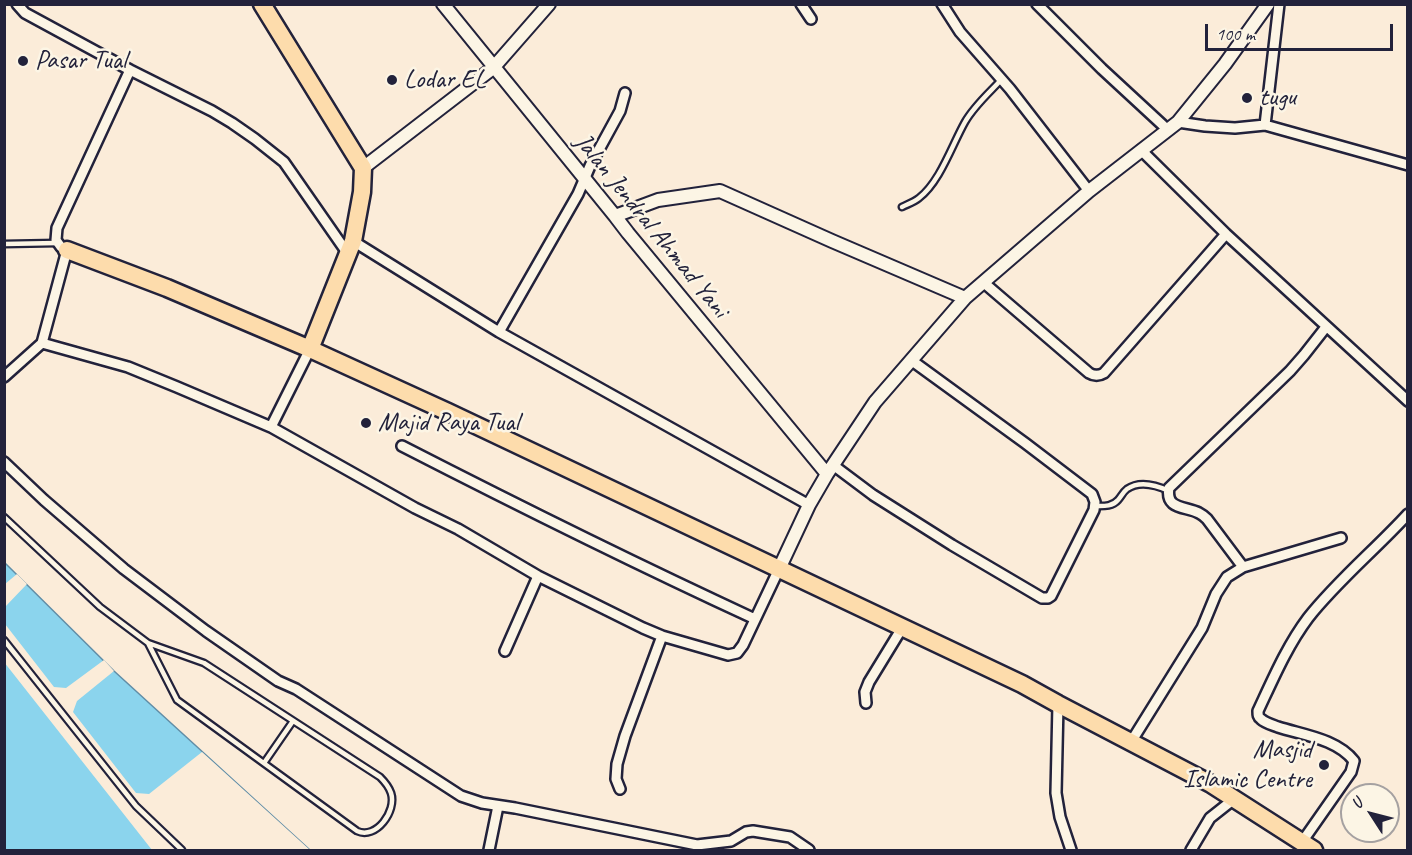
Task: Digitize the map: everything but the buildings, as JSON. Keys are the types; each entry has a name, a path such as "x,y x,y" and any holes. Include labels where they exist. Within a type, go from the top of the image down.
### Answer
{"highway":[{"path":"262,4 363,168 362,192 351,248 310,349"},
{"path":"62,246 310,349 1022,684 1211,784 1308,846"}],"street":[{"path":"17,4 25,13 212,111 255,139 284,162 351,248 809,505"},
{"path":"25,13 33,4"},
{"name":"Jalan Jendral Ahmad Yani","path":"443,4 628,233 830,470"},
{"path":"363,168 493,68 549,4"},
{"path":"801,4 811,19"},
{"path":"942,4 960,32 1089,191"},
{"path":"42,343 128,367 271,427 415,508 458,529 538,576 643,628 662,636 733,655 740,650 809,505 874,402 965,298 1089,191 1173,126 1225,64 1268,4"},
{"path":"1265,125 1279,4"},
{"path":"1038,5 1102,69 1173,126 1235,128 1265,125 1407,165"},
{"path":"4,377 42,343 62,246 55,236 57,228 130,69"},
{"path":"499,332 578,194 590,166 620,111 625,93"},
{"path":"1141,150 1226,234 1407,401"},
{"path":"615,216 658,200 720,191 965,298"},
{"path":"984,282 1089,373 1101,375 1226,234"},
{"path":"1243,567 1207,519 1200,513 1174,504 1170,499 1169,488 1290,371 1326,327"},
{"path":"271,427 310,349"},
{"path":"830,470 1042,598 1051,596 1095,506 1095,498 1025,443 911,360"},
{"path":"402,446 521,507 754,619"},
{"path":"4,462 124,569 206,632 278,681 296,689 461,796 498,806 697,845 731,841 746,832 790,837 809,850"},
{"path":"1308,846 1351,772 1354,761 1340,749 1328,743 1262,720 1258,711 1288,648 1308,618 1407,514"},
{"path":"1131,742 1202,628 1216,594 1227,577 1243,567 1341,538"},
{"path":"505,651 538,576"},
{"path":"866,703 865,692 869,682 902,628"},
{"path":"620,789 616,779 617,764 662,636"},
{"path":"1058,705 1056,793 1060,817 1071,850"},
{"path":"1191,850 1210,818 1234,799"},
{"path":"489,850 498,806"}],"lane":[{"path":"902,207 919,198 927,190 945,162 965,121 1001,80"},
{"path":"4,244 62,246"},
{"path":"1095,506 1113,505 1128,489 1138,485 1155,485 1169,491"},
{"path":"4,517 100,607 148,643 204,663 380,777 391,791 392,806 378,828 364,834 357,831 177,700 148,643"},
{"path":"4,640 136,806 182,850"},
{"path":"264,763 293,721"}],"water":[{"path":"4,562 114,671 310,850 5,850"}],"pier":[{"path":"17,574 27,584 5,607 5,584"},
{"path":"5,624 54,687 66,688 104,660 114,671 77,701 73,712 136,793 149,794 202,752 310,850 152,850 4,662"}],"place":[{"name":"Pasar Tual","path":"23,61"},
{"name":"Lodar EL","path":"392,80"},
{"name":"tugu","path":"1247,98"},
{"name":"Majid Raya Tual","path":"366,423"},
{"name":"Masjid Islamic Centre","path":"1324,765"}]}
